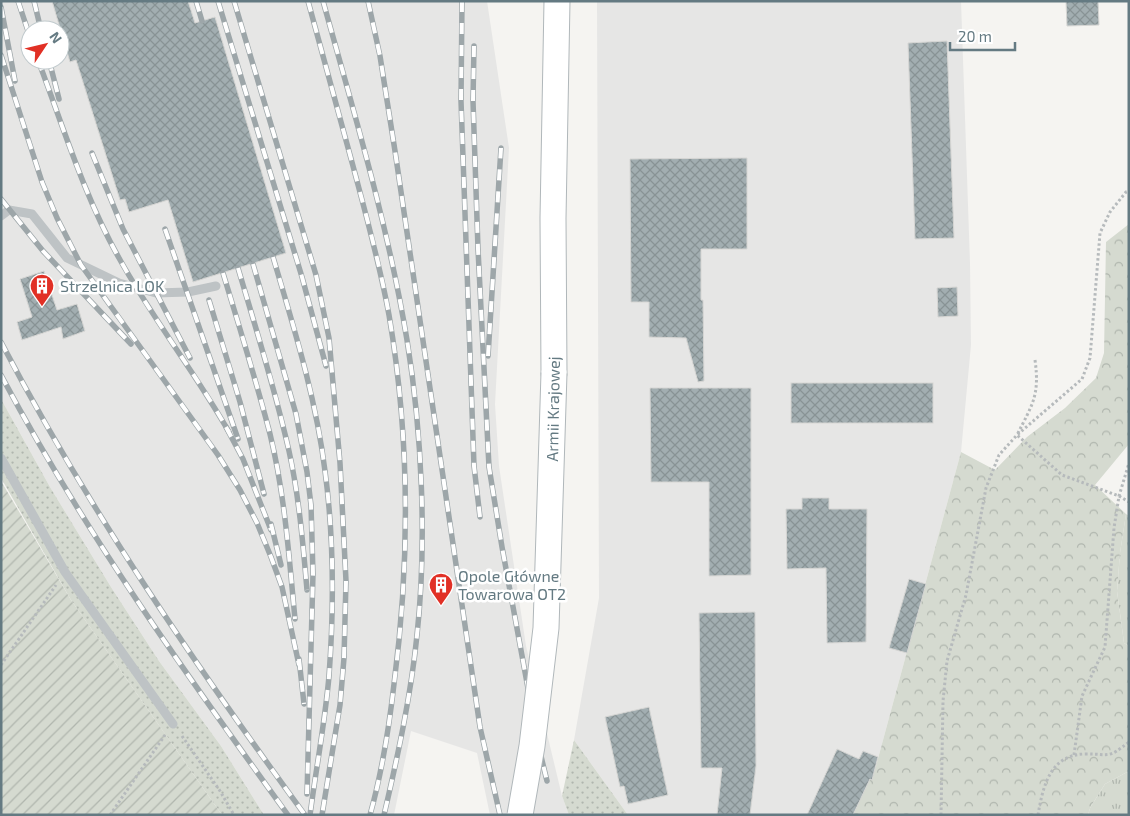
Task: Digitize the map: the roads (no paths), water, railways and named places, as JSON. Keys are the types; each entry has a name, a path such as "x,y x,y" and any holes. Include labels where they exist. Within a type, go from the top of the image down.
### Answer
{"main road":[{"name":"Armii Krajowej","path":"520,815 532,746 546,628 554,373 553,218 557,1"}],"lane":[{"path":"1,216 9,210 32,214 67,258 119,283 137,289 164,293 188,292 216,286"},
{"path":"1,458 65,572 173,724"}],"railway":[{"path":"18,1 24,20"},
{"path":"34,1 39,20"},
{"path":"196,1 202,21"},
{"path":"218,1 302,277 326,366"},
{"path":"234,1 316,275 329,338 340,463 346,581 344,658 340,705 322,815"},
{"path":"308,1 363,203 381,278 389,315 401,407 405,500 403,592 390,717 382,766 370,815"},
{"path":"323,1 390,254 407,340 419,449 422,563 417,635 403,725 384,815"},
{"path":"368,1 380,56 395,151 480,727 500,815"},
{"path":"462,1 461,101 474,466 480,517"},
{"path":"1,7 15,81"},
{"path":"474,46 473,101 478,249 489,467 539,748 547,781"},
{"path":"1,55 42,182 57,218 81,265 218,455 240,490 257,523 282,587 299,665"},
{"path":"42,70 85,186 106,234 145,302 229,432"},
{"path":"52,70 59,99"},
{"path":"488,356 501,148"},
{"path":"92,153 123,229 190,358"},
{"path":"1,199 43,251 131,344"},
{"path":"165,229 238,439"},
{"path":"273,257 304,363 316,417 325,471 332,547 332,625 329,676 310,815"},
{"path":"253,264 296,414 311,505 313,574 307,794"},
{"path":"238,268 289,451 298,503 307,590"},
{"path":"223,273 259,394 275,457 286,526 295,619"},
{"path":"209,300 240,402 264,494"},
{"path":"1,342 34,404 106,525 183,643 305,815"},
{"path":"1,375 33,433 101,545 211,708 288,815"},
{"path":"226,427 243,459 271,530"},
{"path":"271,524 281,565"},
{"path":"299,659 304,704"}],"place":[{"name":"Strzelnica LOK","path":"42,307"},
{"name":"Opole Główne Towarowa OT2","path":"441,606"}]}
